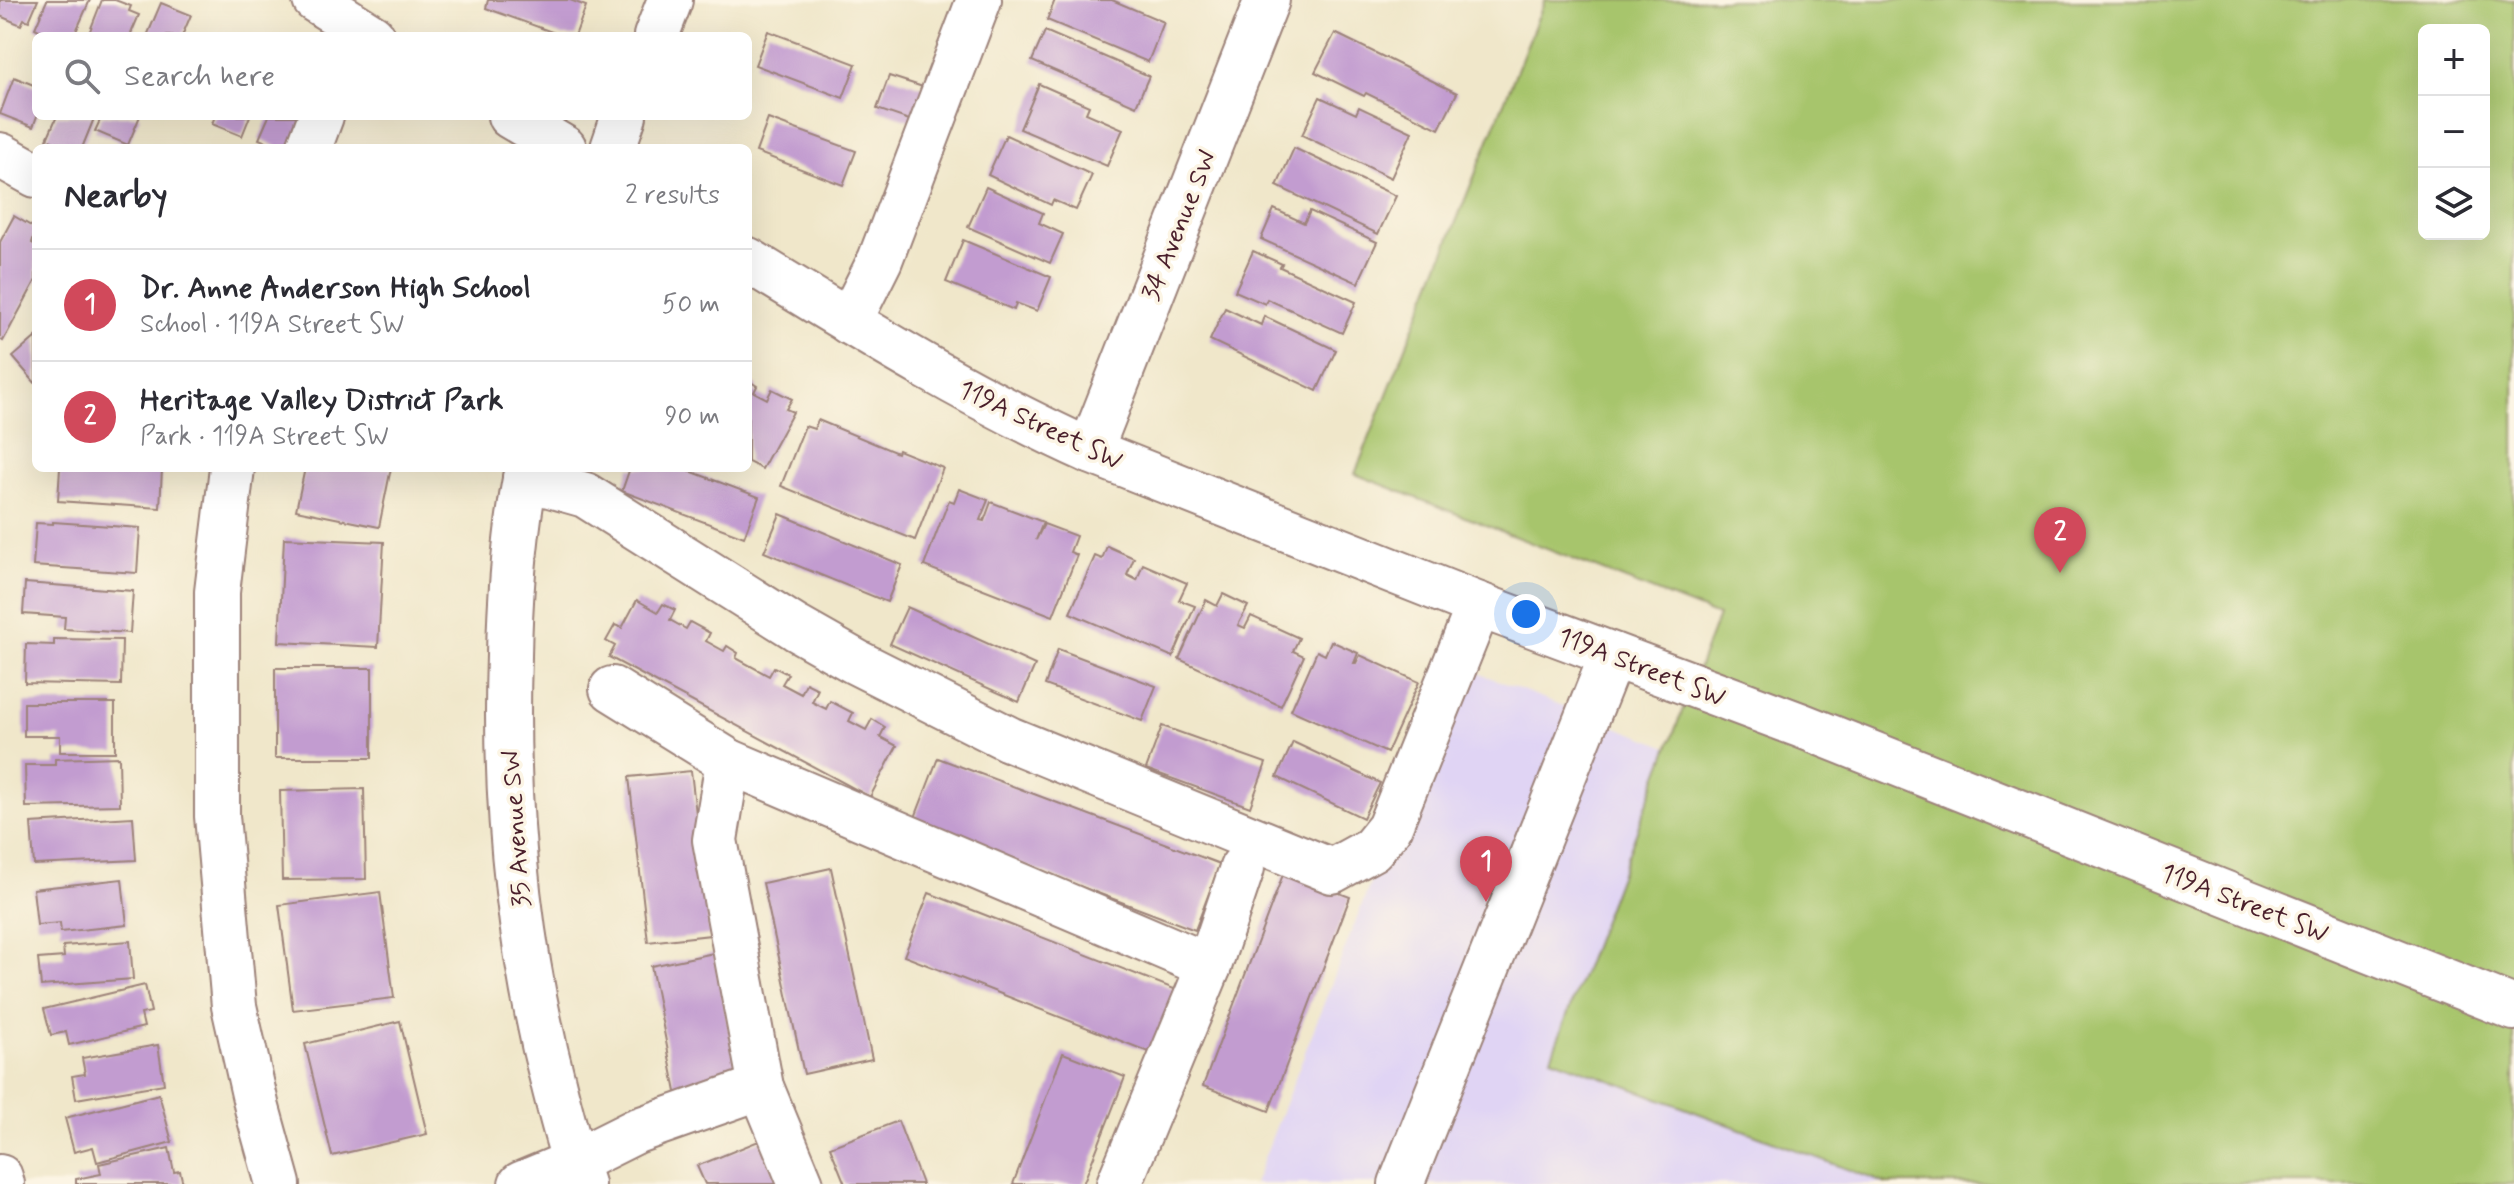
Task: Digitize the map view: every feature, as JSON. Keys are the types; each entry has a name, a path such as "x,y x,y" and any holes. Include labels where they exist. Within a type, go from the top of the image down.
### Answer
{"street":[{"path":"315,0 362,25"},
{"path":"658,32 670,0"},
{"path":"849,322 880,260 979,0"},
{"name":"34 Avenue SW","path":"1090,451 1267,0"},
{"path":"310,144 320,120"},
{"path":"517,120 557,144"},
{"path":"614,144 623,120"},
{"path":"0,155 32,173"},
{"name":"119A Street SW","path":"752,262 932,371 1090,451 1479,605 1800,725 2514,1008"},
{"path":"232,472 217,592 217,816 234,1006 278,1184"},
{"path":"526,473 585,495 796,628 856,662 1009,739 1332,871 1372,849 1389,828 1479,605"},
{"name":"35 Avenue SW","path":"526,473 510,592 507,712 512,838 525,945 541,1036 578,1173"},
{"path":"1401,1184 1612,655"},
{"path":"612,689 728,761 1209,966"},
{"path":"728,761 715,840 761,1087 801,1184"},
{"path":"1119,1184 1209,966 1242,868"},
{"path":"521,1184 578,1173 636,1131 761,1087"},
{"path":"0,1177 2,1184"}],"shaded area":[{"path":"1455,664 1668,747 1551,1058 1887,1184 1254,1184"}],"green space":[{"path":"1545,0 2514,0 2514,1184 1887,1184 1551,1058 1718,616 1355,474"}],"building":[{"path":"0,0 38,0 29,21 24,19 21,25 0,16"},
{"path":"47,0 90,0 76,32 43,32 35,28"},
{"path":"102,0 115,0 131,6 129,11 139,15 132,32 90,32"},
{"path":"488,0 570,0 586,6 576,32 552,32 486,8"},
{"path":"1055,0 1112,0 1164,22 1148,62 1047,20"},
{"path":"161,3 191,15 184,32 149,32"},
{"path":"768,31 856,64 843,98 755,65"},
{"path":"1045,31 1149,76 1136,106 1032,61"},
{"path":"1335,33 1457,93 1439,129 1315,72"},
{"path":"889,76 926,88 915,122 877,109"},
{"path":"14,77 32,84 32,120 36,120 33,127 0,114"},
{"path":"1039,84 1089,106 1086,113 1123,129 1107,166 1020,129"},
{"path":"1320,97 1356,114 1359,107 1412,132 1391,178 1302,135"},
{"path":"768,119 856,151 843,185 756,152"},
{"path":"55,120 93,120 84,144 59,144 47,139"},
{"path":"100,120 138,120 128,144 95,131"},
{"path":"214,120 248,120 242,136 212,124"},
{"path":"267,120 303,120 294,144 271,144 259,139"},
{"path":"1006,135 1092,175 1076,210 1053,200 1051,205 988,175"},
{"path":"1294,148 1396,196 1378,234 1277,186"},
{"path":"986,187 1043,213 1039,223 1063,234 1050,263 968,227"},
{"path":"1274,209 1304,223 1310,211 1377,242 1358,283 1261,239"},
{"path":"14,216 32,227 32,287 3,341 0,339 0,242"},
{"path":"963,240 1051,277 1037,311 1016,303 1014,310 946,282"},
{"path":"1253,251 1356,302 1342,333 1267,299 1265,304 1235,291"},
{"path":"1225,308 1261,325 1264,316 1336,350 1317,391 1210,340"},
{"path":"32,340 32,379 13,357"},
{"path":"752,383 757,386 754,392 767,399 772,389 792,399 786,409 793,412 762,469 752,464"},
{"path":"818,420 897,453 898,450 943,468 915,540 781,486 805,426 814,429"},
{"path":"60,472 162,472 160,508 58,501"},
{"path":"304,472 390,472 379,527 296,510"},
{"path":"629,472 693,472 759,497 744,537 622,491"},
{"path":"959,489 988,500 980,520 984,521 991,502 1043,522 1036,540 1044,524 1076,536 1070,552 1077,555 1053,616 924,566 949,500 954,502"},
{"path":"780,514 902,565 887,602 764,552"},
{"path":"36,523 140,528 137,573 33,566"},
{"path":"284,538 384,542 378,647 279,642"},
{"path":"1107,546 1134,558 1127,575 1137,580 1143,564 1187,583 1179,600 1195,606 1173,657 1070,613 1095,556 1102,559"},
{"path":"25,583 133,591 130,633 64,629 65,617 23,614"},
{"path":"1223,594 1248,606 1238,625 1245,628 1251,616 1299,638 1293,651 1304,656 1281,706 1179,659 1206,600 1217,606"},
{"path":"637,600 658,612 663,604 675,610 670,620 686,629 690,622 710,633 706,641 724,651 727,646 738,653 736,658 769,676 774,667 788,674 782,684 801,694 806,683 818,689 812,702 826,709 830,701 853,713 849,721 866,730 872,719 885,727 880,737 897,746 870,797 609,657 615,646 606,641 615,625 622,628"},
{"path":"907,607 1035,665 1019,702 890,644"},
{"path":"54,639 122,640 121,685 25,683 26,644 54,645"},
{"path":"1331,641 1358,653 1354,663 1360,655 1419,682 1387,753 1291,710 1317,651 1325,655"},
{"path":"1058,649 1156,686 1142,721 1045,685"},
{"path":"275,668 372,668 372,758 275,758"},
{"path":"24,703 115,703 115,752 60,752 60,736 24,736"},
{"path":"1162,726 1266,763 1250,807 1146,769"},
{"path":"1293,742 1380,783 1363,818 1277,777"},
{"path":"119,757 120,805 26,807 25,765 55,765 55,759"},
{"path":"938,758 1220,864 1195,930 913,823"},
{"path":"691,771 710,935 648,942 629,777"},
{"path":"364,789 366,879 282,880 280,791"},
{"path":"133,817 136,860 34,865 31,823"},
{"path":"831,868 872,1059 804,1074 763,883"},
{"path":"1284,872 1350,897 1269,1111 1203,1086"},
{"path":"122,879 127,925 61,932 60,923 37,925 33,889"},
{"path":"380,892 394,998 293,1010 279,905"},
{"path":"929,893 1187,994 1162,1057 904,956"},
{"path":"130,941 133,979 41,986 38,959 64,957 63,946"},
{"path":"714,953 741,1089 678,1102 651,966"},
{"path":"145,985 151,1012 141,1014 144,1027 69,1045 66,1032 51,1035 44,1009"},
{"path":"400,1021 427,1134 332,1156 305,1044"},
{"path":"158,1045 164,1084 76,1099 72,1076 85,1074 82,1058"},
{"path":"1063,1053 1125,1077 1083,1184 1013,1184"},
{"path":"159,1094 172,1142 97,1162 93,1147 74,1152 65,1118"},
{"path":"898,1121 922,1184 845,1184 830,1147"},
{"path":"761,1140 779,1184 705,1184 697,1166"},
{"path":"169,1148 174,1172 180,1171 183,1184 76,1184 76,1179 101,1174 99,1164"}],"place":[{"name":"Heritage Valley District Park","path":"2060,573"},
{"name":"Dr. Anne Anderson High School","path":"1486,902"}]}
